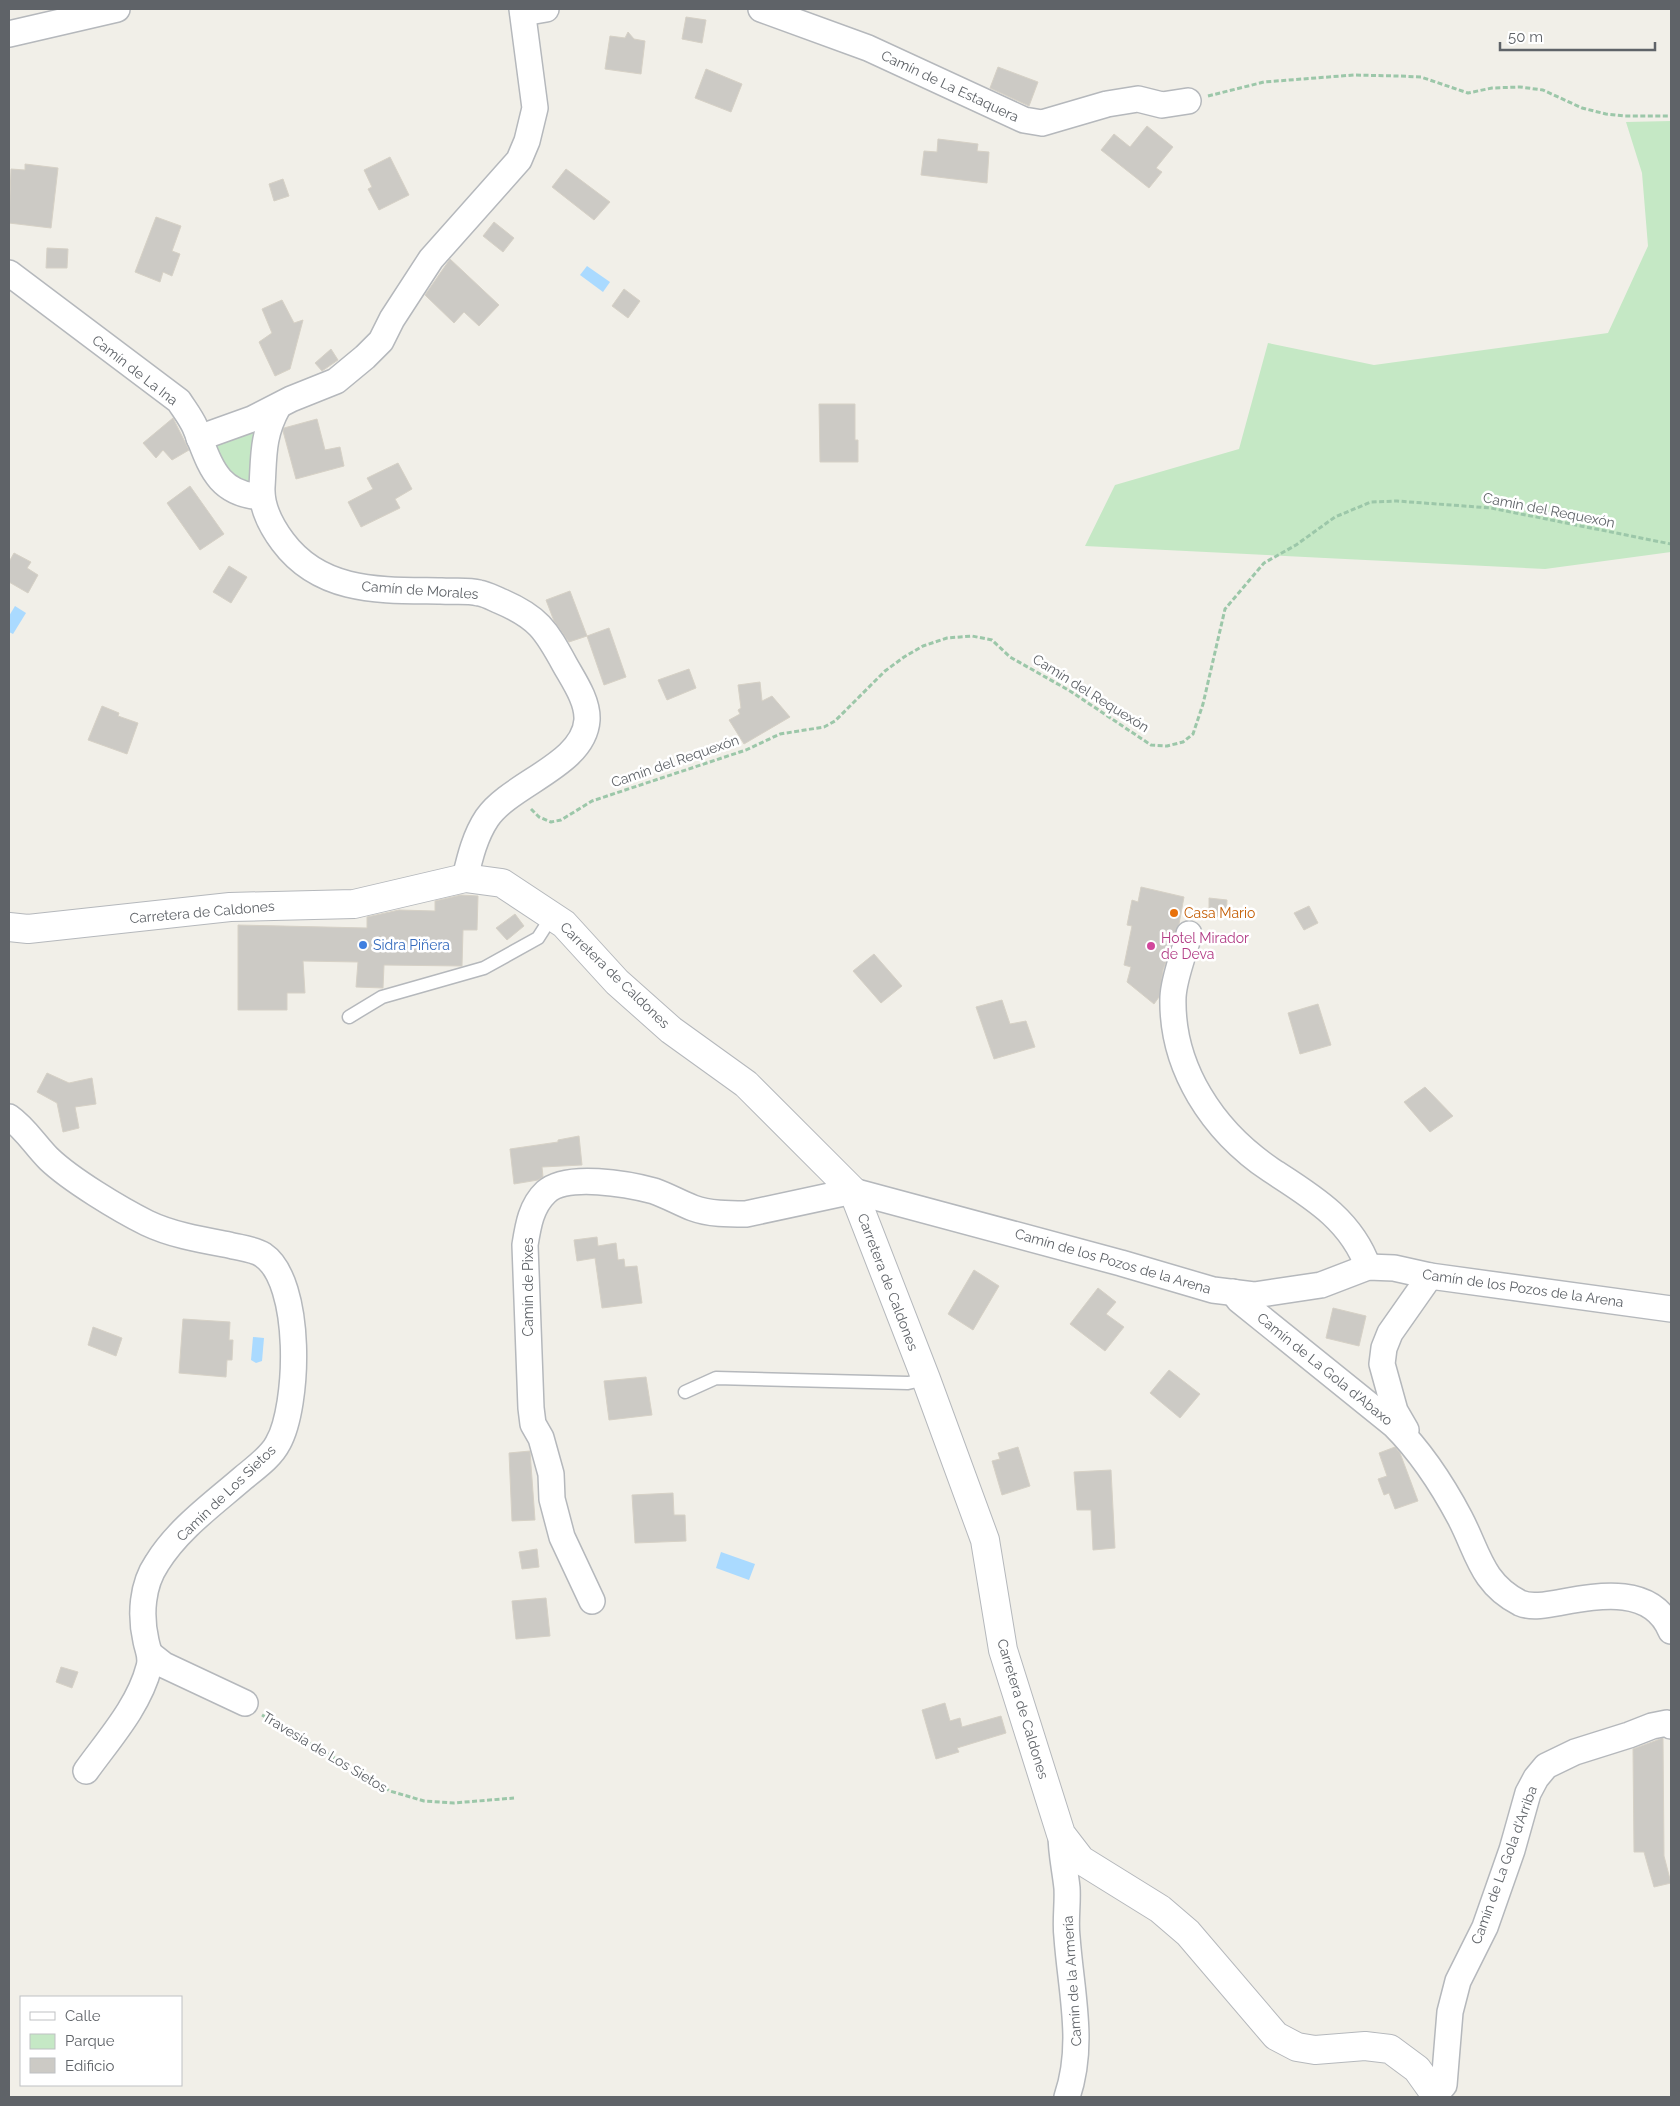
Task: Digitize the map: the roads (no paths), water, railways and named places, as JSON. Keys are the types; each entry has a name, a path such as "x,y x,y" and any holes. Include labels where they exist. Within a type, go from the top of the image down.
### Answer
{"street":[{"path":"9,34 116,9"},
{"name":"Camín de La Estaquera","path":"761,9 868,48 1024,120 1042,123 1107,104 1138,100 1162,105 1188,100"},
{"path":"199,438 336,382 381,341 392,318 431,259 519,160 527,141 535,108 530,10"},
{"name":"Camín de La Ina","path":"9,272 179,401 194,425 205,456 224,484 245,496 262,497"},
{"name":"Camín de Morales","path":"278,407 268,426 264,442 262,497 264,510 275,532 295,558 314,571 337,582 376,590 480,593 526,612 549,636 583,698 587,720 582,737 565,758 517,790 487,817 472,849 465,878"},
{"name":"Carretera de Caldones","path":"9,926 28,929 230,907 354,904 465,878 502,883 564,924 617,982 671,1030 746,1084 853,1191 926,1379 985,1540 1003,1650 1062,1834 1081,1860 1160,1909 1188,1932 1276,2036 1297,2047 1315,2050 1365,2046 1390,2048 1417,2069 1437,2096"},
{"path":"1190,934 1173,995 1175,1030 1191,1080 1201,1101 1213,1118 1267,1167 1332,1211 1362,1249 1368,1266"},
{"name":"Camín de Los Sietos","path":"9,1117 21,1125 48,1158 66,1173 147,1223 197,1239 254,1251 264,1256 284,1283 290,1304 293,1326 291,1411 278,1445 259,1465 195,1520 157,1563 144,1594 143,1618 150,1654 149,1667 134,1704 86,1771"},
{"name":"Camín de Pixes","path":"592,1601 562,1537 552,1499 551,1474 541,1438 533,1424 525,1245 529,1220 538,1202 547,1191 564,1183 584,1182 652,1191 694,1208 729,1214 746,1214 853,1191"},
{"name":"Camín de los Pozos de la Arena","path":"853,1191 1121,1263 1212,1290 1254,1294 1321,1285 1368,1266 1394,1268 1430,1276 1671,1309"},
{"name":"Camín de La Gola d'Abaxo","path":"1430,1276 1390,1334 1384,1348 1382,1364 1396,1411 1461,1519 1483,1570 1506,1596 1522,1604 1537,1606 1603,1595 1625,1596 1642,1601 1656,1609 1668,1622 1671,1631"},
{"name":"Camín de La Gola d'Abaxo","path":"1233,1292 1239,1300 1394,1425 1416,1447"},
{"path":"150,1654 164,1665 245,1703"},
{"name":"Camín de La Gola d'Arriba","path":"1437,2096 1444,2085 1450,2012 1458,1981 1485,1926 1512,1850 1528,1793 1536,1778 1546,1766 1575,1752 1652,1726 1667,1724 1671,1726"},
{"name":"Camín de la Armería","path":"1062,1834 1061,1852 1068,1896 1066,1934 1078,2047 1075,2072 1067,2097"}],"lane":[{"path":"349,1017 382,997 484,968 538,938 552,916"},
{"path":"685,1392 716,1378 908,1382 926,1379"}],"water":[{"path":"587,266 610,282 603,292 580,275"},
{"path":"15,606 26,613 13,634 9,632 9,616"},
{"path":"253,1337 264,1338 262,1361 256,1363 251,1360"},
{"path":"721,1552 755,1564 749,1580 716,1568"}],"place":[{"name":"Casa Mario","path":"1174,913"},
{"name":"Sidra Piñera","path":"363,945"},
{"name":"Hotel Mirador de Deva","path":"1151,946"}]}
